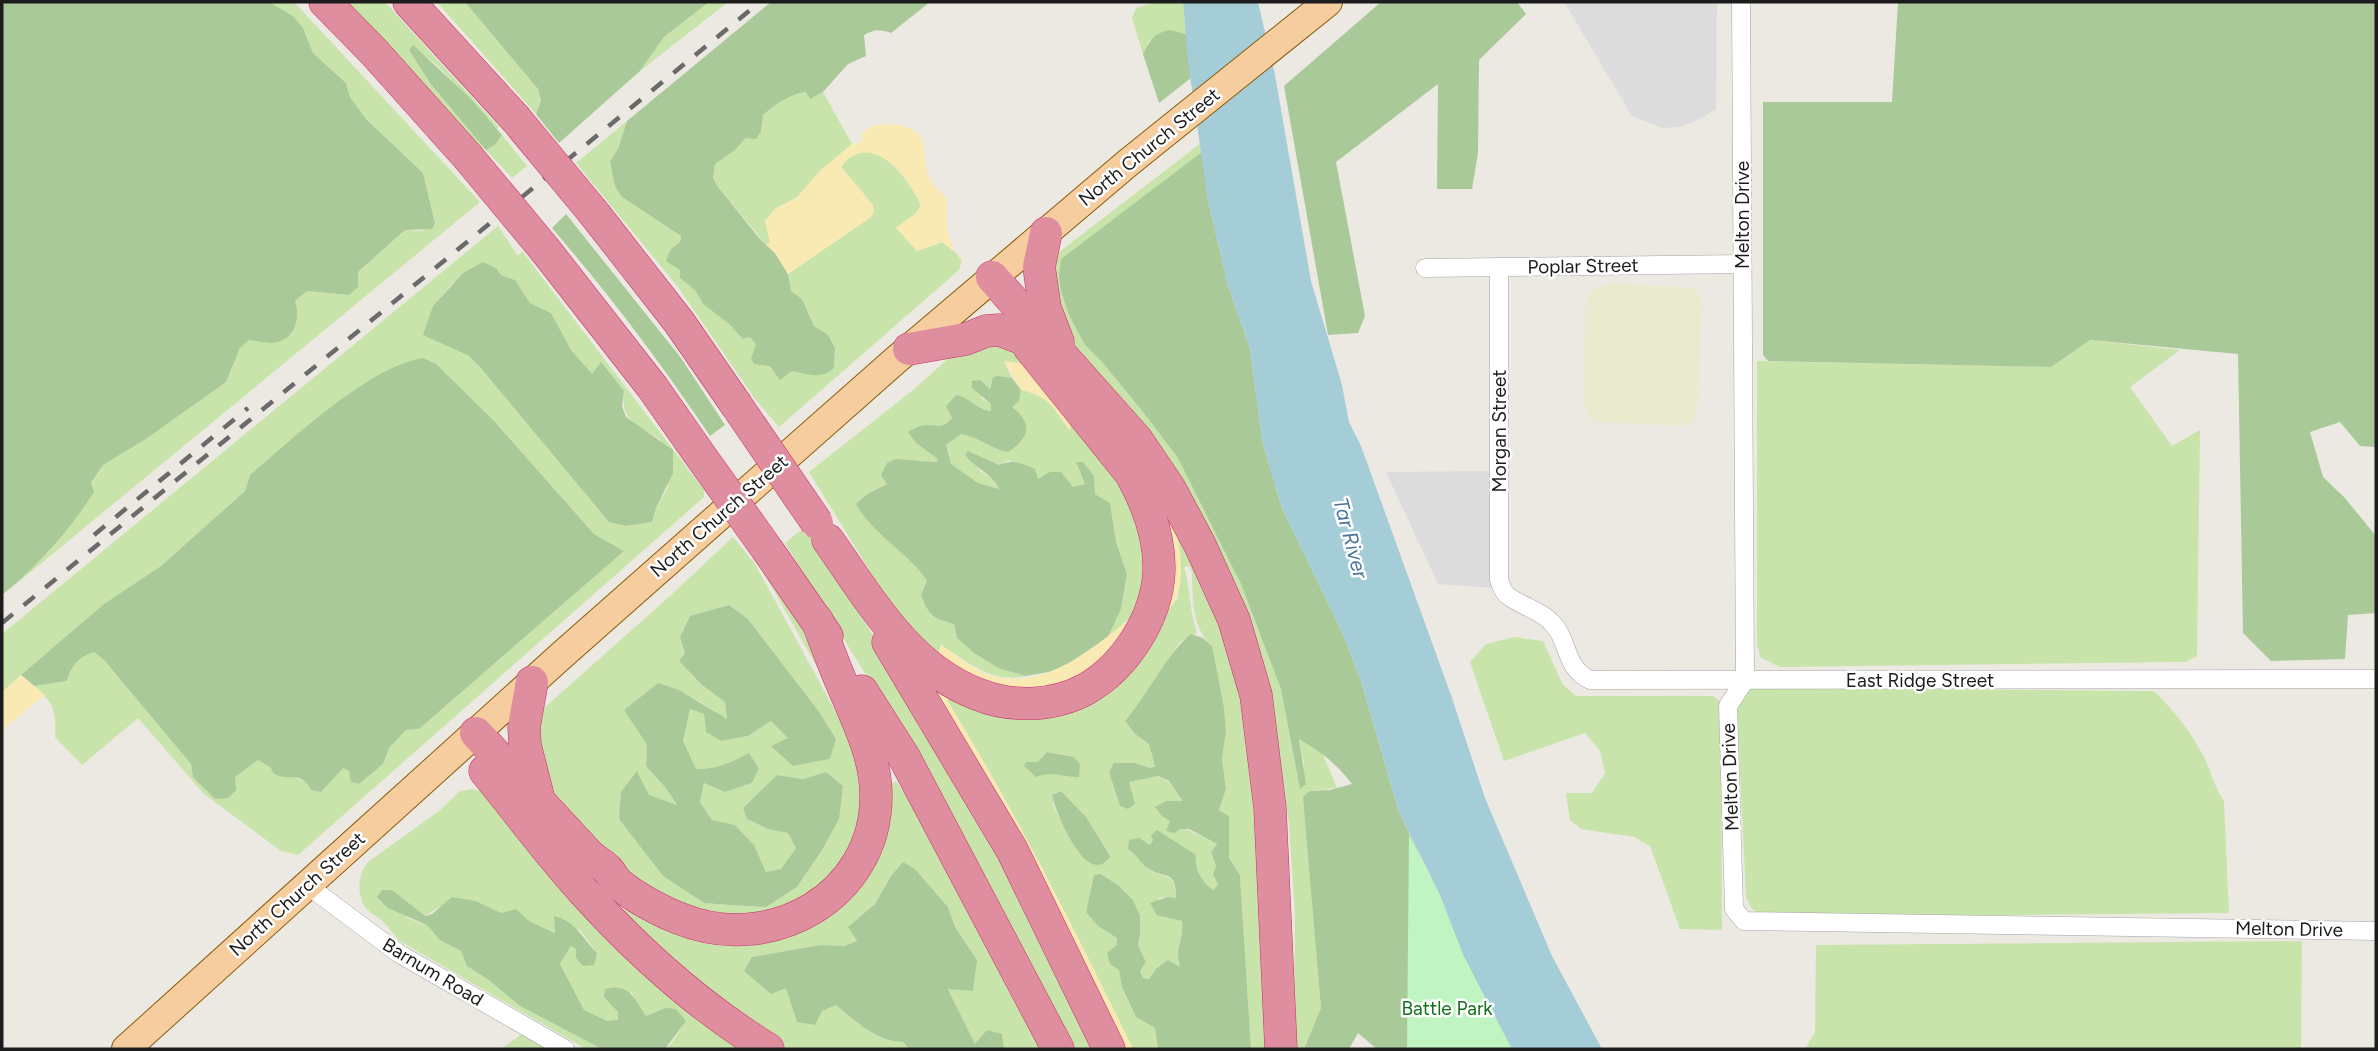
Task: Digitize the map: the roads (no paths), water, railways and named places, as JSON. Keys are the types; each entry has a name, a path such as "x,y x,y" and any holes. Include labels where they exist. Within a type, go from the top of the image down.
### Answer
{"highway":[{"path":"325,2 374,52 468,157 546,251 653,388 817,620 904,757 1058,1049"},
{"path":"409,2 515,118 679,322 822,531 908,648 951,680 976,694 1018,704 1054,701 1086,689 1124,655 1146,623 1157,589 1158,554 1148,512 1132,474 1021,338 987,283"},
{"path":"1046,233 1039,267 1042,288 1045,308 1064,356"},
{"path":"987,283 1064,356 1137,440 1170,489 1200,545 1234,620 1256,695 1270,808 1281,1049"},
{"path":"909,349 966,339 986,331 1000,330 1021,338"},
{"path":"822,531 1012,850 1109,1049"},
{"path":"471,739 539,801 619,884 681,919 730,930 757,929 784,923 820,904 838,889 853,869 871,834 876,795 864,733 817,620"},
{"path":"532,682 524,727 525,745 539,801"},
{"path":"471,739 582,891 640,951 705,1007 768,1049"}],"main road":[{"name":"North Church Street","path":"127,1049 532,682 909,349 1129,162 1324,5"}],"street":[{"name":"Melton Drive","path":"1741,2 1745,680 1728,706 1734,909 1744,921 2376,931"},
{"name":"Poplar Street","path":"1425,268 1742,264"},
{"name":"Morgan Street","path":"1499,267 1499,580 1505,594"},
{"name":"East Ridge Street","path":"1505,594 1535,609 1552,623 1563,641 1571,664 1580,675 1590,680 2376,679"},
{"name":"Barnum Road","path":"307,885 398,953 565,1049"}],"water":[{"name":"Tar River","path":"1183,2 1258,2 1275,75 1311,281 1342,385 1349,422 1361,446 1452,698 1485,798 1552,956 1602,1049 1512,1049 1464,956 1440,895 1399,812 1361,681 1343,634 1282,508 1263,444 1250,349 1228,285 1208,201 1188,62"}],"railway":[{"path":"2,623 760,2"},
{"path":"94,535 248,408"}],"park label":[{"name":"Battle Park","path":"1447,1008"}]}
